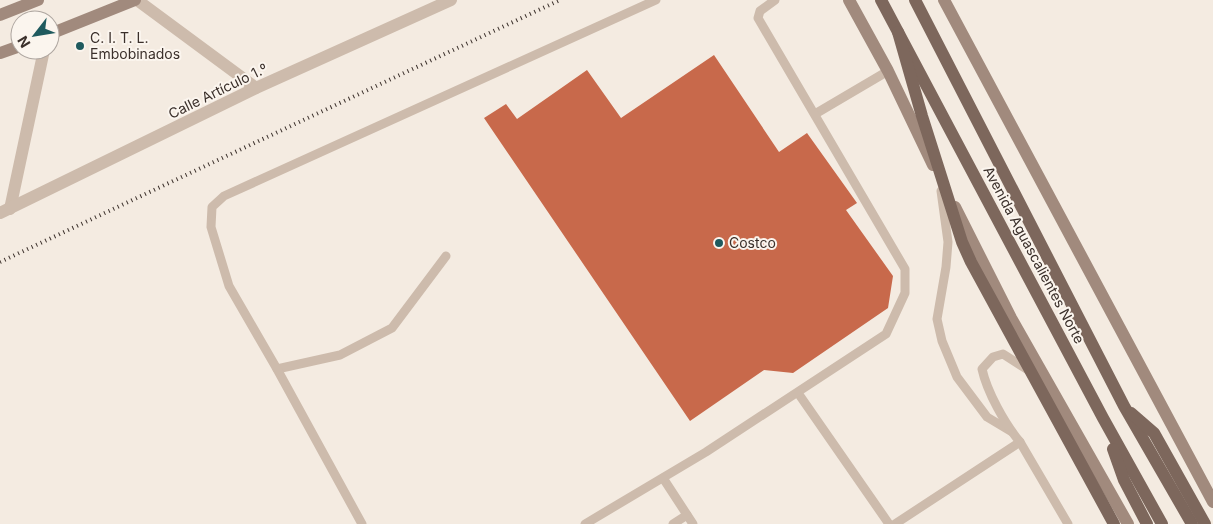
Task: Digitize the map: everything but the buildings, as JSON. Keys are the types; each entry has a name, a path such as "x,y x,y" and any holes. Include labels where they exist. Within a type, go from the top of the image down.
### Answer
{"main road":[{"path":"0,15 38,0"},
{"path":"60,30 136,0"},
{"path":"849,0 888,72 1011,318 1128,524"},
{"name":"Avenida Aguascalientes Norte","path":"881,0 1103,418 1162,524"},
{"name":"Avenida Aguascalientes Norte","path":"915,0 1124,406 1192,524"},
{"path":"944,0 1213,502"},
{"path":"898,32 922,116 970,262 1114,524"},
{"path":"1124,406 1154,433 1205,524"},
{"path":"1103,418 1124,480 1148,524"}],"street":[{"path":"136,0 256,88"},
{"name":"Calle Artículo 1.º","path":"5,211 256,88 451,0"},
{"path":"5,211 42,60"}],"lane":[{"path":"362,524 229,286 211,227 212,207 224,196 656,0"},
{"path":"585,524 663,478 798,393 886,334 905,293 905,269 758,18 760,11 775,0"},
{"path":"815,114 888,72"},
{"path":"938,173 948,242 946,267 937,319 942,341 957,377 987,417 1012,432"},
{"path":"277,369 340,355 392,328 446,256"},
{"path":"1048,383 1003,354 993,357 982,369 986,385 1012,432 1020,442 1068,524"},
{"path":"798,393 889,524"},
{"path":"894,524 1020,442"},
{"path":"663,478 693,524"},
{"path":"673,524 687,515"}],"railway":[{"path":"0,262 560,0"}],"place":[{"name":"C. I. T. L. Embobinados","path":"80,46"},
{"name":"Costco","path":"719,243"}]}
